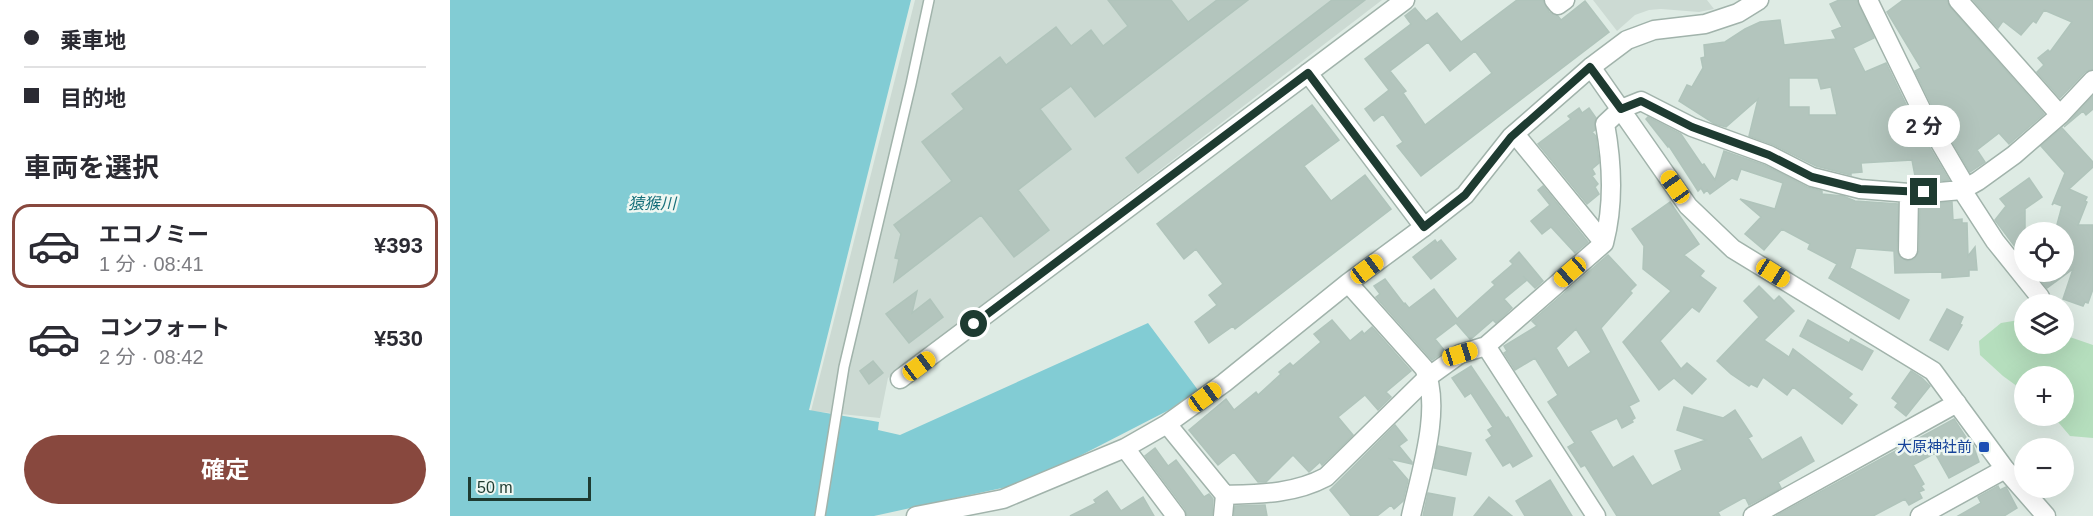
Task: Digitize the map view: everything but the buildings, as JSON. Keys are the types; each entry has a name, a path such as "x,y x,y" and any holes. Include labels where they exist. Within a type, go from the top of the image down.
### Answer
{"street":[{"path":"900,379 1406,0"},
{"path":"1554,0 1558,5 1565,0"},
{"path":"922,515 1003,499 1125,448 1167,424 1224,383 1348,283 1465,195 1515,134 1590,67 1627,40 1654,30 1705,24 1738,13 1759,0"},
{"path":"1868,0 1925,117 1964,188 1995,241 2038,294"},
{"path":"1958,0 2060,115"},
{"path":"1590,67 1688,206 1732,249 1933,371 2005,469 2046,516"},
{"path":"1308,73 1424,227"},
{"path":"1225,495 1276,492 1307,487 1326,477 1428,377 1460,354 1486,346 1604,243 1608,227 1611,182 1610,151 1605,124 1621,109 1641,101 1692,127 1769,155 1812,177 1860,189 1909,193 1964,188 2014,155 2060,115 2093,80"},
{"path":"1515,134 1604,243"},
{"path":"1908,250 1909,193"},
{"path":"1348,283 1424,368 1428,377 1432,403 1429,430 1411,516"},
{"path":"1486,346 1596,516"},
{"path":"1753,516 1957,404"},
{"path":"1167,424 1225,495 1223,516"},
{"path":"1125,448 1176,516"},
{"path":"1920,516 2005,469"}],"lane":[{"path":"820,516 844,367 929,0"}],"shaded area":[{"path":"915,0 1382,0 888,378 880,418 811,411"},
{"path":"1593,0 1707,0 1714,9 1699,12 1649,10 1635,15 1617,31"}],"green space":[{"path":"2014,321 2014,354 2074,354 2074,338 2093,345 2093,438 2070,436 2062,426 2074,426 2074,366 2014,366 2014,384 1980,355 1979,341 2001,323"}],"water":[{"name":"猿猴川","path":"450,0 911,0 809,410 879,422 878,430 900,435 1148,323 1198,390 1169,410 1029,482 874,516 450,516"}],"place":[{"name":"大原神社前","path":"1984,447"}],"route":[{"path":"974,324 1308,73 1424,227 1465,195 1511,137 1590,67 1621,109 1641,101 1692,127 1769,155 1812,177 1860,189 1924,192"}]}
